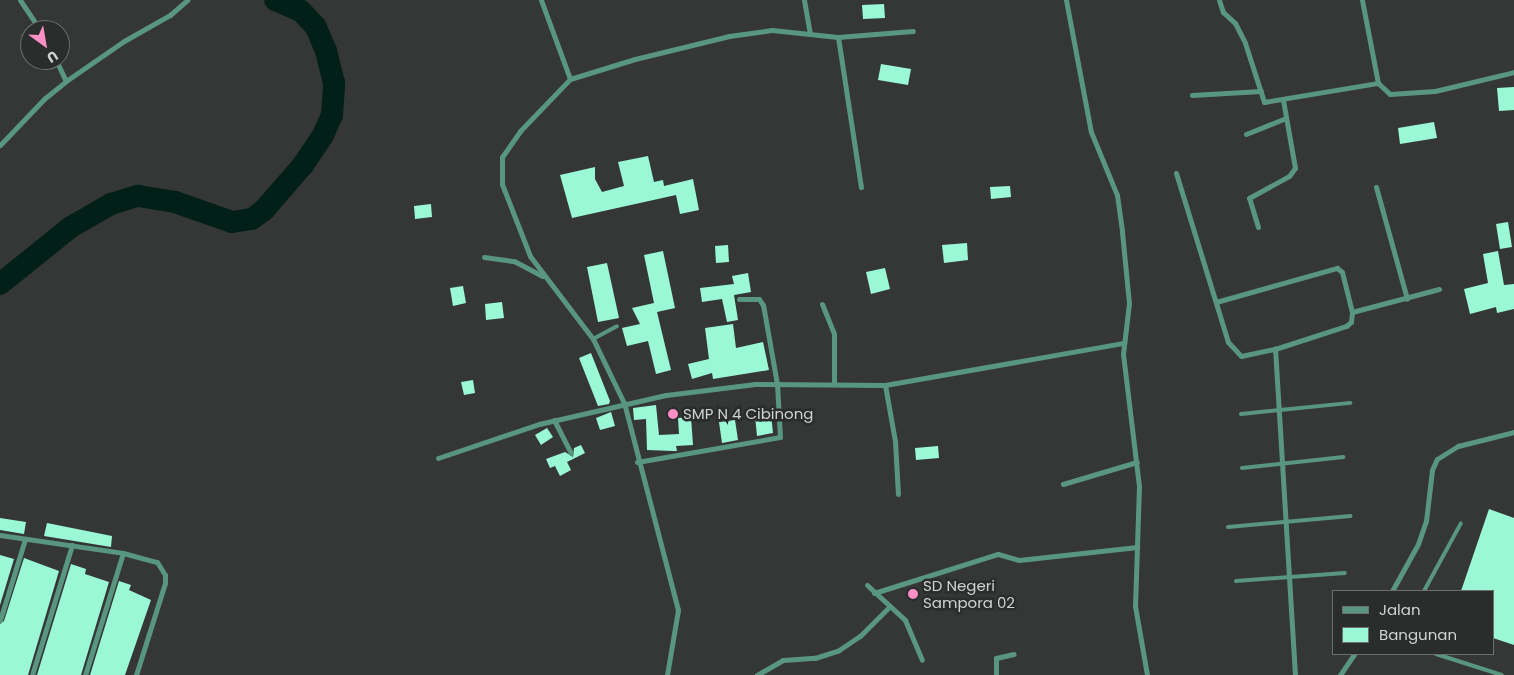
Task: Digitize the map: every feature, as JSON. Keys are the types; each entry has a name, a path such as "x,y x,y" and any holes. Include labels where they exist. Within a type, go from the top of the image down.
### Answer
{"street":[{"path":"20,0 33,20"},
{"path":"0,146 44,99 66,80 124,41 170,15 187,0"},
{"path":"541,0 570,79"},
{"path":"804,0 810,33"},
{"path":"1066,0 1092,132 1118,195 1129,287 1129,314 1122,343 1137,462 1140,509 1135,606 1147,675"},
{"path":"1219,0 1223,12 1237,26 1265,103 1378,84"},
{"path":"1362,0 1378,84 1386,93 1401,96 1514,72"},
{"path":"667,675 678,610 637,462 624,403 593,339 544,276 518,230 500,170 509,145 570,79 673,48 729,36 772,30 838,37 913,31"},
{"path":"838,37 861,187"},
{"path":"61,70 66,80"},
{"path":"1192,95 1261,91"},
{"path":"1258,227 1249,198 1289,176 1295,168 1283,100"},
{"path":"1246,134 1286,118"},
{"path":"1176,173 1216,302 1233,350 1241,356 1250,356 1346,326 1351,322 1352,312 1342,272 1337,268 1216,302"},
{"path":"1376,187 1407,298"},
{"path":"484,257 514,261 544,276"},
{"path":"1352,312 1439,289"},
{"path":"637,462 777,439 782,433 777,384 764,305 759,299 740,299"},
{"path":"822,304 836,347 834,384"},
{"path":"438,458 554,420 624,403 711,389 777,384 885,385 1122,343"},
{"path":"1275,349 1292,577 1295,675"},
{"path":"885,385 894,440 898,494"},
{"path":"554,420 571,453"},
{"path":"1393,590 1418,544 1426,520 1432,470 1437,459 1458,446 1514,432"},
{"path":"1063,484 1137,462"},
{"path":"0,535 151,558 165,574 136,675"},
{"path":"0,620 25,539"},
{"path":"32,675 72,545"},
{"path":"874,593 998,554 1018,560 1137,547"},
{"path":"85,675 123,553"},
{"path":"867,585 909,627 922,660"},
{"path":"757,675 783,660 815,658 839,650 860,636 889,607"},
{"path":"996,675 996,658 1014,654"},
{"path":"1340,675 1353,655"}],"lane":[{"path":"593,339 617,326"},
{"path":"1241,414 1279,408 1350,403"},
{"path":"1242,468 1343,457"},
{"path":"1228,527 1351,516"},
{"path":"1425,590 1461,523"},
{"path":"1236,581 1345,573"},
{"path":"1439,655 1502,675"}],"building":[{"path":"884,4 885,18 863,19 862,5"},
{"path":"881,64 911,69 908,85 878,80"},
{"path":"1514,87 1514,110 1499,111 1497,88"},
{"path":"1434,122 1437,138 1400,144 1398,128"},
{"path":"648,156 654,182 663,180 664,186 693,179 699,210 680,214 676,195 572,218 560,175 595,167 595,179 602,192 624,186 618,162"},
{"path":"1010,186 1011,197 991,199 990,187"},
{"path":"431,204 432,217 415,219 414,206"},
{"path":"1508,222 1512,247 1500,249 1496,224"},
{"path":"967,243 968,260 944,263 942,245"},
{"path":"728,245 729,262 716,263 715,246"},
{"path":"663,251 675,308 657,312 671,370 656,374 648,341 627,346 622,328 640,324 632,308 654,303 644,255"},
{"path":"1498,251 1504,285 1514,284 1514,309 1497,313 1496,307 1470,314 1464,289 1488,283 1483,254"},
{"path":"607,263 619,318 598,322 587,267"},
{"path":"885,268 890,289 871,294 866,272"},
{"path":"748,273 751,292 734,295 738,320 727,322 722,299 702,302 700,288 734,284 732,276"},
{"path":"463,286 466,303 453,306 450,288"},
{"path":"502,302 504,318 486,320 485,304"},
{"path":"733,324 736,348 763,342 769,370 713,379 712,373 692,379 688,364 709,359 705,328"},
{"path":"591,353 610,401 609,404 598,406 579,358"},
{"path":"473,380 475,393 464,395 461,382"},
{"path":"656,405 659,435 679,434 678,418 691,417 693,445 676,446 677,451 647,450 646,419 634,420 633,408"},
{"path":"611,412 615,426 600,430 596,418"},
{"path":"771,414 773,433 757,436 755,416"},
{"path":"735,420 738,440 722,443 719,422"},
{"path":"547,428 553,437 541,445 535,435"},
{"path":"581,445 585,453 567,462 571,470 560,476 555,466 550,468 546,459 565,452 573,457 574,448"},
{"path":"938,446 939,458 916,460 915,448"},
{"path":"1489,509 1514,518 1514,645 1494,638 1494,590 1461,590"},
{"path":"0,518 26,522 24,534 0,530"},
{"path":"47,523 112,536 111,547 44,536"},
{"path":"0,555 14,559 0,605"},
{"path":"24,558 59,571 28,675 0,675 0,624 4,621"},
{"path":"71,564 86,569 85,574 109,582 81,675 37,675"},
{"path":"119,581 131,585 129,590 151,600 125,675 90,675"}],"waterway":[{"path":"0,284 71,227 111,204 138,196 175,202 232,222 252,219 264,210 303,165 323,135 332,115 334,83 326,51 316,27 301,11 275,0"}],"place":[{"name":"SMP N 4 Cibinong","path":"673,414"},
{"name":"SD Negeri Sampora 02","path":"913,594"}]}
